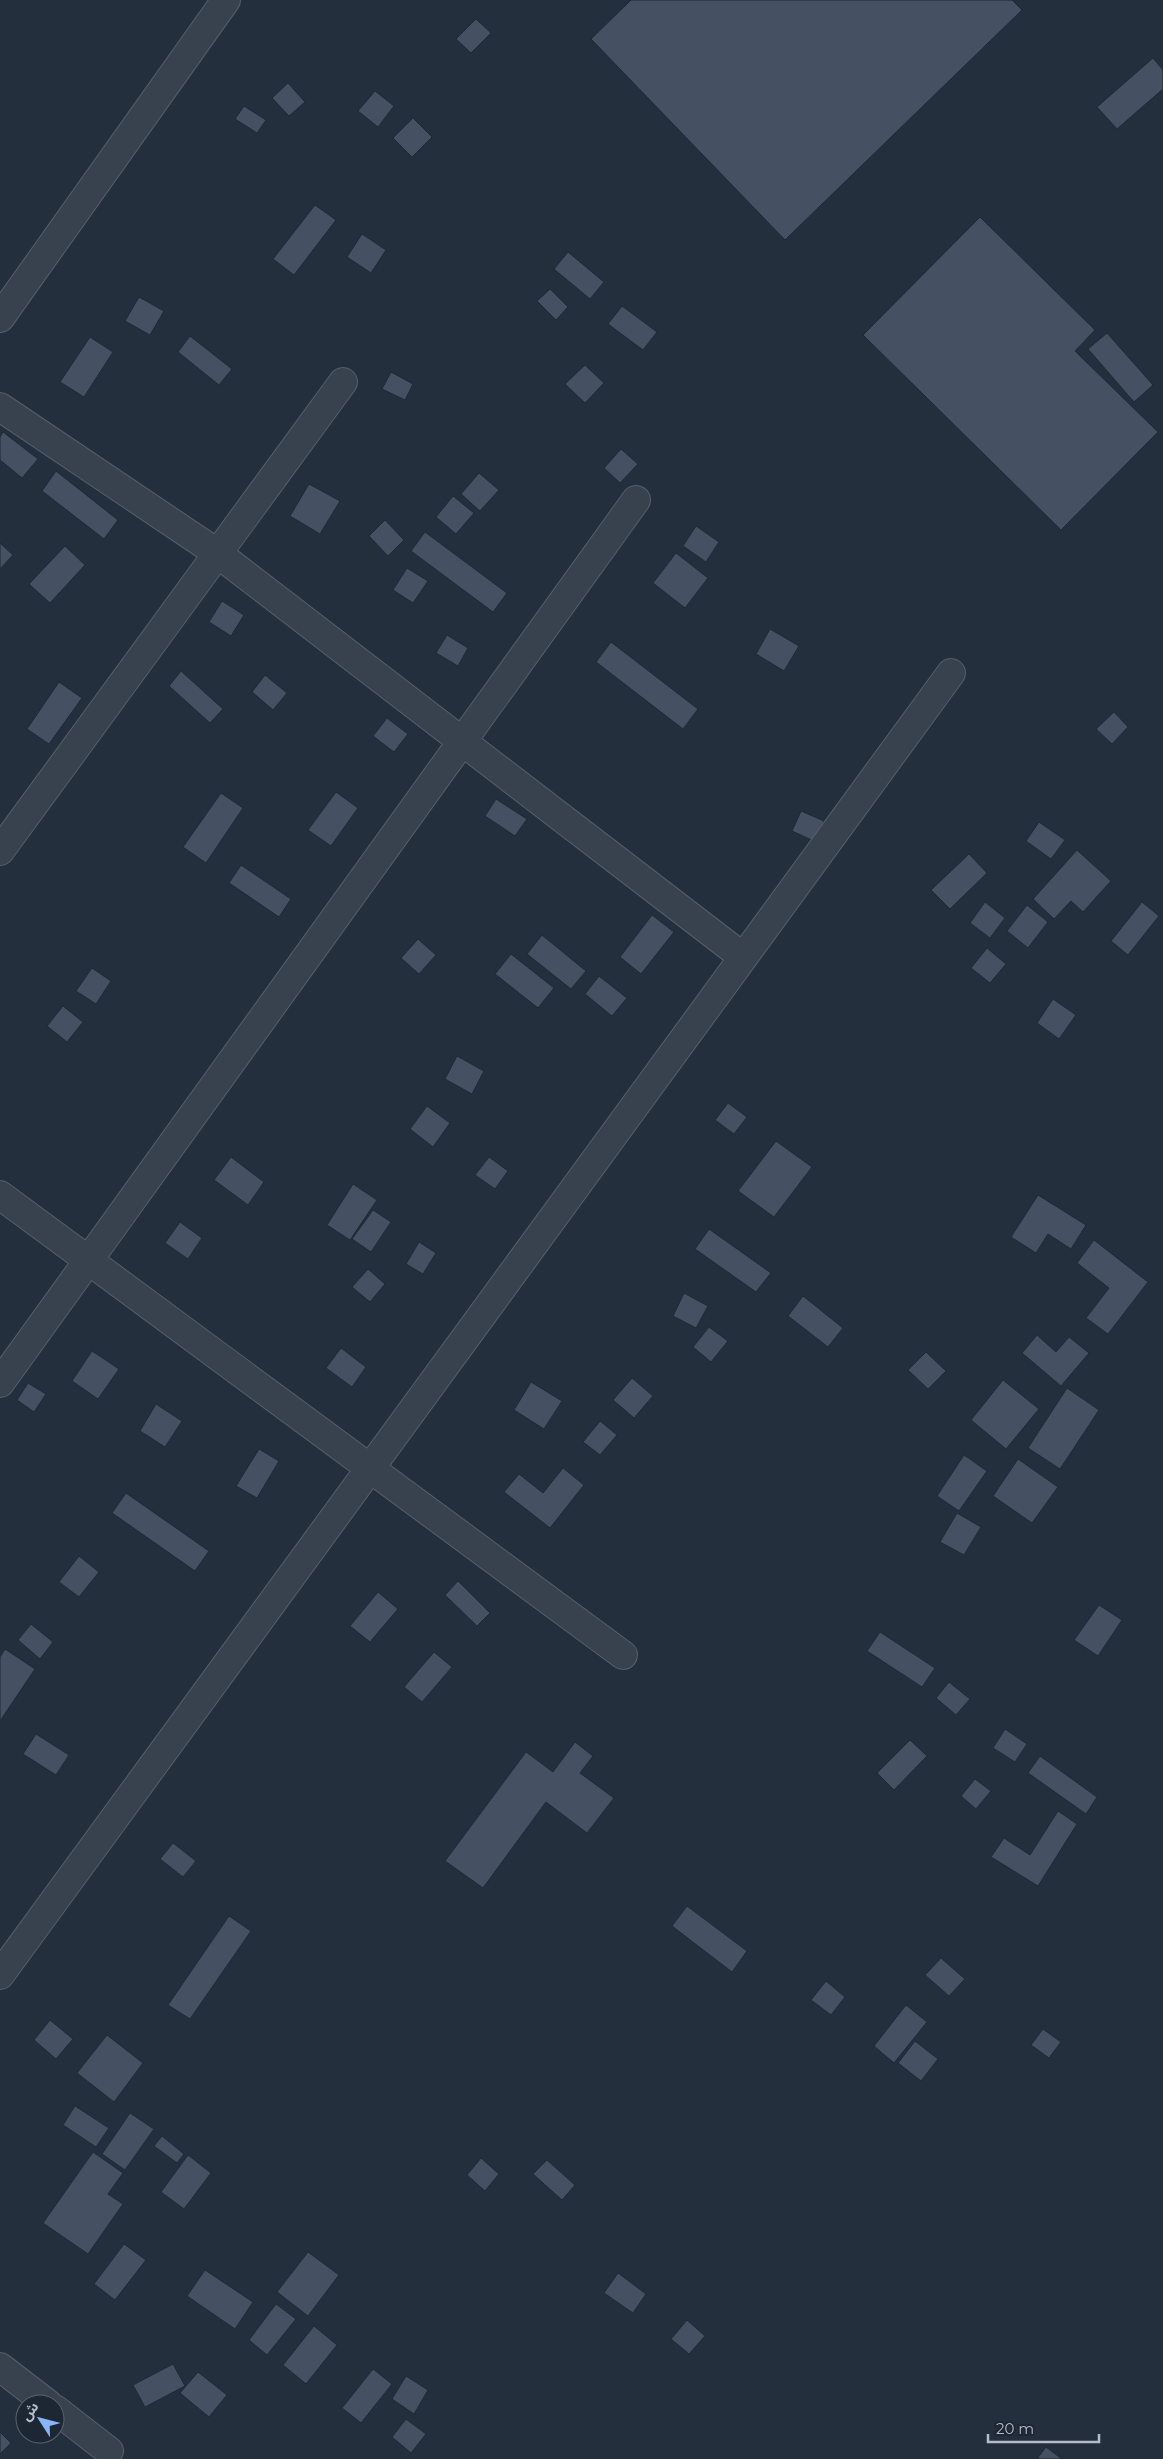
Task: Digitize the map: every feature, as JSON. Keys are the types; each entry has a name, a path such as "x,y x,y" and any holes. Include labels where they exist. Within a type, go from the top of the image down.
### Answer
{"street":[{"path":"2,309 226,0"},
{"path":"0,851 343,382"},
{"path":"0,407 218,554 743,957"},
{"path":"0,1382 636,500"},
{"path":"0,1975 951,673"},
{"path":"0,1195 624,1655"},
{"path":"0,2367 35,2394"},
{"path":"65,2417 109,2451"}],"building":[{"path":"631,0 1012,0 1022,10 785,240 591,39"},
{"path":"476,19 491,33 471,53 456,39"},
{"path":"1153,58 1163,70 1163,89 1117,129 1097,107"},
{"path":"288,83 305,102 289,116 272,98"},
{"path":"375,91 394,106 378,127 358,111"},
{"path":"244,106 266,120 257,133 235,119"},
{"path":"413,118 432,137 412,157 393,138"},
{"path":"315,205 336,220 294,275 273,259"},
{"path":"980,217 1095,330 1075,351 1158,432 1061,530 863,335"},
{"path":"362,234 386,250 371,273 347,257"},
{"path":"568,252 604,282 590,299 554,269"},
{"path":"550,289 568,307 556,320 537,301"},
{"path":"139,297 164,311 150,335 125,321"},
{"path":"622,306 657,332 643,350 608,324"},
{"path":"1107,333 1153,385 1134,402 1088,349"},
{"path":"190,336 232,369 219,385 178,352"},
{"path":"90,337 113,352 84,397 60,382"},
{"path":"585,365 604,383 585,403 565,384"},
{"path":"391,372 413,384 405,400 382,389"},
{"path":"3,432 38,459 22,478 0,460 0,437"},
{"path":"621,449 638,464 620,483 604,468"},
{"path":"56,471 118,520 104,539 42,491"},
{"path":"479,473 499,490 480,511 461,494"},
{"path":"309,484 340,501 320,534 290,516"},
{"path":"453,496 474,513 456,534 436,517"},
{"path":"385,520 404,540 388,556 369,536"},
{"path":"696,526 719,542 706,562 683,546"},
{"path":"425,532 507,593 493,612 411,551"},
{"path":"0,543 13,555 0,569"},
{"path":"65,546 85,565 50,603 29,584"},
{"path":"676,553 708,578 685,608 653,583"},
{"path":"407,568 428,581 413,603 393,590"},
{"path":"222,601 244,615 231,636 209,622"},
{"path":"770,629 799,646 784,671 756,654"},
{"path":"447,635 468,648 458,666 436,653"},
{"path":"611,642 698,709 683,729 596,662"},
{"path":"181,671 223,709 210,723 169,686"},
{"path":"265,675 287,693 273,710 252,692"},
{"path":"59,682 82,698 49,744 27,729"},
{"path":"1114,712 1128,727 1112,744 1096,729"},
{"path":"387,718 408,734 394,752 373,736"},
{"path":"336,792 358,808 331,846 308,830"},
{"path":"221,793 243,808 206,863 183,847"},
{"path":"496,799 527,819 515,836 485,816"},
{"path":"801,811 824,821 816,842 792,831"},
{"path":"1039,822 1065,840 1051,859 1026,841"},
{"path":"1077,850 1111,881 1083,912 1071,901 1054,919 1033,899"},
{"path":"969,854 987,873 950,909 931,890"},
{"path":"241,865 291,899 279,917 229,883"},
{"path":"985,902 1005,918 990,938 970,923"},
{"path":"1142,902 1159,916 1128,955 1111,941"},
{"path":"1027,905 1048,922 1028,948 1007,931"},
{"path":"652,915 674,932 641,974 620,957"},
{"path":"542,935 586,971 571,989 527,954"},
{"path":"418,939 436,955 419,974 401,958"},
{"path":"987,948 1006,964 990,983 971,968"},
{"path":"511,954 554,988 538,1008 495,974"},
{"path":"92,968 111,981 96,1004 76,991"},
{"path":"599,976 627,998 612,1016 585,994"},
{"path":"1053,999 1076,1015 1059,1039 1037,1023"},
{"path":"63,1006 83,1022 67,1042 47,1026"},
{"path":"457,1056 484,1071 472,1094 445,1079"},
{"path":"728,1103 747,1117 734,1134 715,1120"},
{"path":"427,1106 450,1123 433,1147 410,1129"},
{"path":"776,1141 812,1167 774,1217 738,1191"},
{"path":"231,1157 264,1182 248,1205 214,1180"},
{"path":"489,1157 508,1171 495,1189 475,1175"},
{"path":"353,1184 377,1200 350,1240 327,1225"},
{"path":"1038,1195 1086,1225 1071,1249 1048,1234 1036,1253 1011,1237"},
{"path":"373,1210 391,1222 371,1252 352,1239"},
{"path":"180,1222 202,1238 188,1259 165,1243"},
{"path":"709,1229 771,1273 756,1292 695,1249"},
{"path":"1094,1240 1148,1282 1108,1334 1086,1318 1109,1288 1077,1263"},
{"path":"419,1242 436,1253 423,1274 406,1264"},
{"path":"368,1269 385,1284 370,1302 352,1287"},
{"path":"684,1293 708,1306 696,1328 673,1316"},
{"path":"803,1296 843,1328 828,1347 788,1316"},
{"path":"709,1327 728,1341 711,1362 693,1347"},
{"path":"1037,1335 1056,1352 1069,1337 1089,1353 1061,1386 1022,1353"},
{"path":"341,1348 366,1367 352,1387 326,1368"},
{"path":"92,1351 119,1369 98,1399 72,1381"},
{"path":"926,1352 946,1371 928,1389 908,1370"},
{"path":"632,1378 653,1396 634,1418 613,1400"},
{"path":"1003,1380 1039,1409 1006,1449 971,1420"},
{"path":"531,1382 562,1401 544,1429 514,1410"},
{"path":"28,1383 46,1394 34,1412 17,1400"},
{"path":"1067,1388 1099,1410 1060,1469 1028,1448"},
{"path":"156,1404 182,1421 165,1447 140,1431"},
{"path":"600,1421 617,1435 600,1455 583,1442"},
{"path":"259,1449 279,1461 257,1498 236,1486"},
{"path":"964,1455 987,1471 959,1511 937,1496"},
{"path":"1018,1459 1058,1487 1032,1523 993,1496"},
{"path":"563,1468 584,1485 550,1528 504,1492 519,1474 543,1493"},
{"path":"126,1493 209,1551 195,1571 112,1513"},
{"path":"957,1513 981,1527 964,1555 940,1542"},
{"path":"79,1556 99,1572 79,1597 59,1582"},
{"path":"458,1581 490,1613 477,1626 445,1595"},
{"path":"378,1592 398,1609 370,1642 350,1626"},
{"path":"1099,1605 1122,1620 1098,1656 1074,1640"},
{"path":"31,1624 53,1642 40,1659 18,1640"},
{"path":"880,1632 935,1668 922,1687 867,1651"},
{"path":"5,1649 35,1669 0,1721 0,1657"},
{"path":"434,1652 452,1667 422,1702 404,1687"},
{"path":"949,1682 970,1699 956,1715 936,1698"},
{"path":"1005,1729 1027,1744 1015,1762 993,1748"},
{"path":"36,1734 69,1755 56,1775 23,1754"},
{"path":"910,1740 927,1756 894,1790 877,1773"},
{"path":"575,1742 593,1756 580,1773 614,1798 587,1833 546,1802 483,1888 445,1861 526,1752 553,1772"},
{"path":"1040,1756 1097,1797 1086,1814 1028,1773"},
{"path":"975,1779 991,1791 976,1809 961,1796"},
{"path":"1058,1811 1077,1824 1038,1886 991,1857 1004,1838 1030,1855"},
{"path":"173,1843 196,1861 183,1877 160,1859"},
{"path":"687,1906 747,1951 732,1972 672,1926"},
{"path":"229,1916 251,1931 190,2019 168,2005"},
{"path":"941,1958 965,1979 949,1996 925,1975"},
{"path":"826,1981 845,1997 831,2015 811,2000"},
{"path":"906,2005 927,2022 894,2063 874,2046"},
{"path":"50,2020 73,2039 56,2059 34,2040"},
{"path":"1043,2029 1061,2042 1049,2058 1031,2045"},
{"path":"107,2035 143,2063 114,2102 77,2073"},
{"path":"915,2041 938,2059 921,2081 898,2063"},
{"path":"75,2106 109,2128 96,2147 63,2125"},
{"path":"130,2113 154,2129 125,2170 102,2154"},
{"path":"162,2136 184,2154 177,2163 154,2146"},
{"path":"93,2152 123,2173 108,2194 123,2204 88,2254 43,2223"},
{"path":"188,2155 211,2173 184,2209 161,2192"},
{"path":"481,2158 499,2174 485,2191 467,2175"},
{"path":"547,2160 575,2185 562,2200 533,2174"},
{"path":"124,2244 146,2260 115,2300 94,2284"},
{"path":"308,2252 339,2275 308,2316 277,2292"},
{"path":"205,2270 253,2302 235,2329 187,2296"},
{"path":"618,2273 646,2294 633,2313 604,2293"},
{"path":"276,2304 296,2319 267,2355 249,2340"},
{"path":"687,2320 705,2336 689,2354 671,2339"},
{"path":"314,2326 337,2345 306,2384 283,2365"},
{"path":"173,2364 185,2386 145,2407 133,2385"},
{"path":"373,2369 392,2384 361,2423 342,2408"},
{"path":"198,2372 227,2395 209,2417 180,2393"},
{"path":"406,2376 428,2390 414,2414 392,2399"},
{"path":"406,2419 426,2434 411,2453 392,2437"},
{"path":"0,2432 11,2443 0,2454"},
{"path":"1046,2447 1062,2459 1037,2459"}]}
